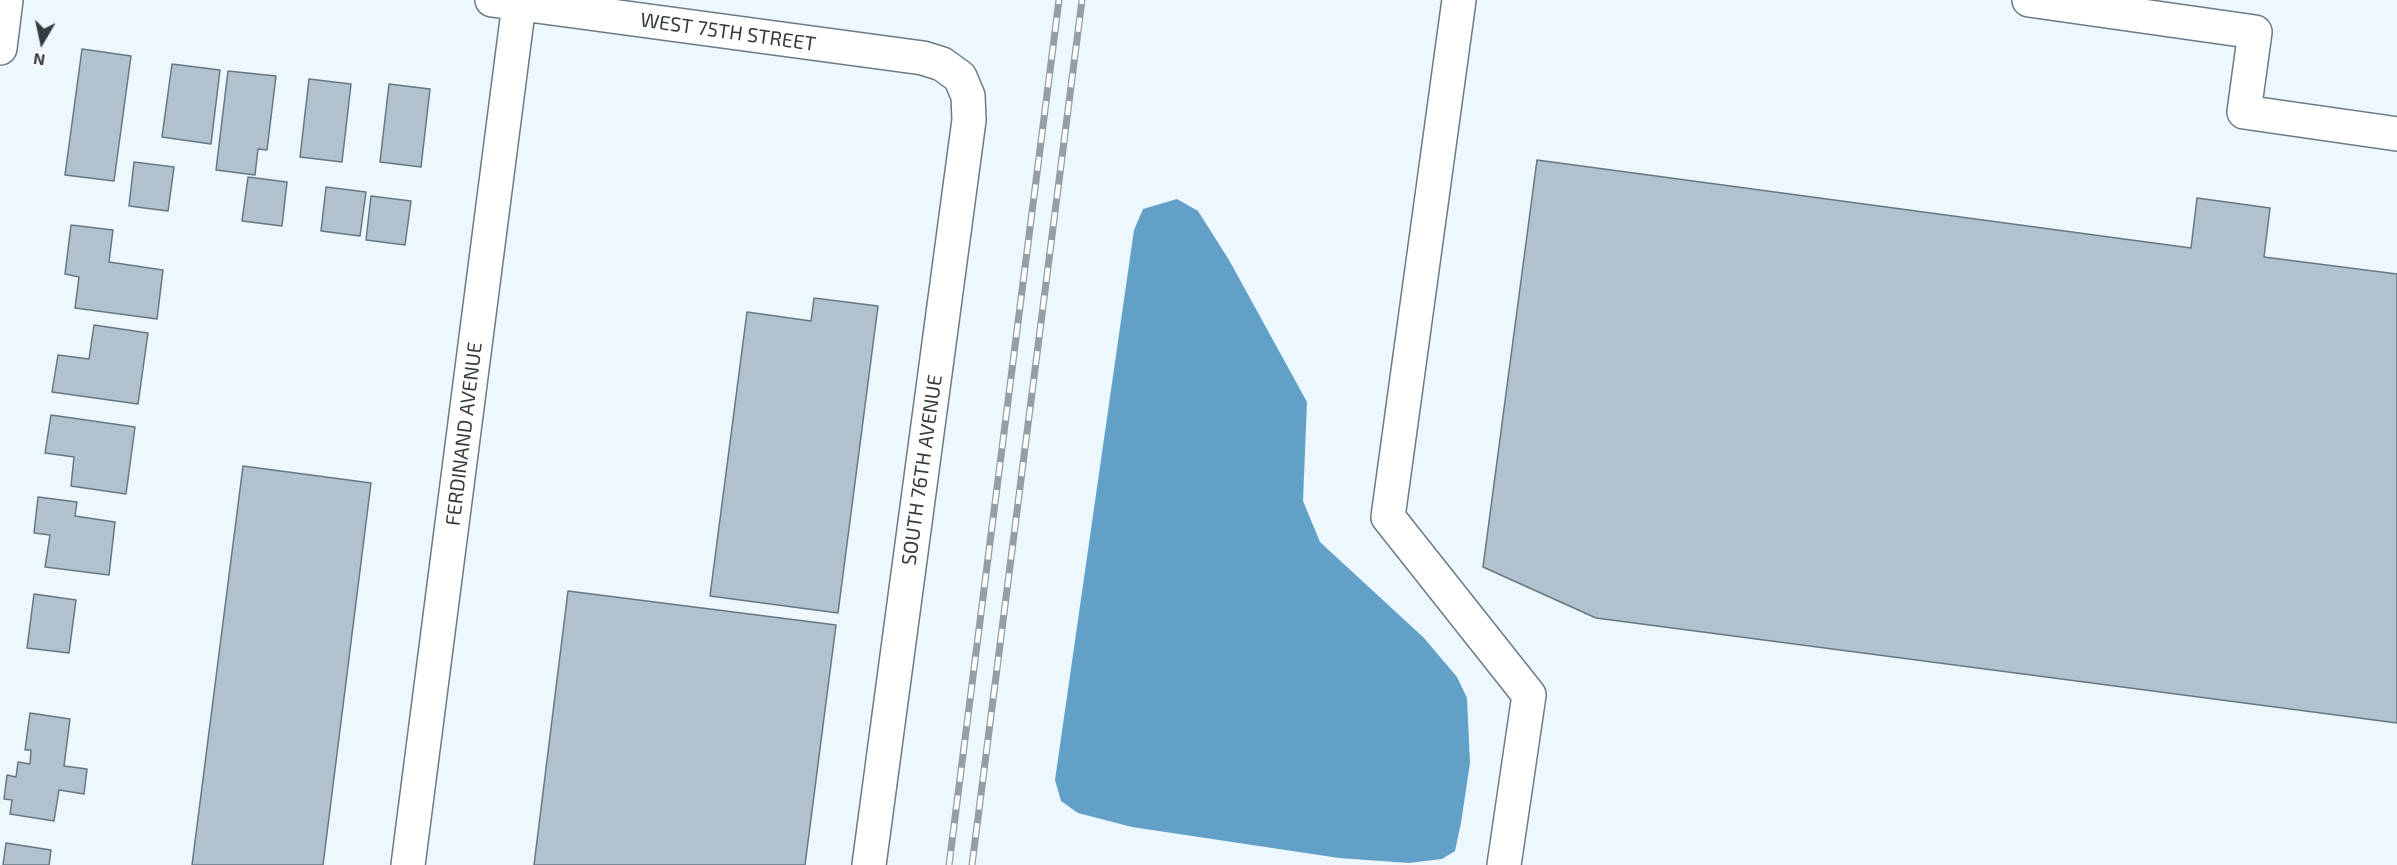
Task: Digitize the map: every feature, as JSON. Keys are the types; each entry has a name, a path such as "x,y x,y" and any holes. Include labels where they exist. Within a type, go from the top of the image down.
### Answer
{"street":[{"path":"0,48 6,0"},
{"path":"1459,0 1388,517 1528,695 1504,865"},
{"path":"2029,0 2255,32 2244,112 2397,134"},
{"name":"WEST 75TH STREET","path":"505,2 674,12 923,58 942,64 960,77"},
{"name":"FERDINAND AVENUE","path":"408,865 505,2"},
{"name":"SOUTH 76TH AVENUE","path":"869,865 969,120 968,96 960,77"}],"water":[{"path":"1177,199 1198,211 1229,260 1307,402 1303,501 1320,542 1424,638 1457,677 1467,698 1470,763 1461,823 1455,851 1442,859 1409,863 1339,858 1132,827 1078,813 1061,801 1055,780 1134,230 1143,209"}],"building":[{"path":"82,49 131,56 114,181 65,175"},
{"path":"172,64 220,70 211,144 162,137"},
{"path":"228,71 276,76 267,150 258,149 255,175 216,170"},
{"path":"309,79 351,84 342,162 300,157"},
{"path":"389,84 430,89 421,167 380,162"},
{"path":"1537,160 2191,248 2197,198 2270,208 2264,257 2397,274 2397,723 1596,618 1483,567"},
{"path":"134,162 174,167 168,211 129,206"},
{"path":"248,177 287,182 282,226 242,221"},
{"path":"326,187 366,192 360,236 321,231"},
{"path":"371,196 411,201 405,245 366,240"},
{"path":"71,225 113,230 109,262 163,270 157,319 75,308 79,277 65,274"},
{"path":"814,298 878,306 838,613 710,596 747,312 811,321"},
{"path":"94,325 148,333 138,404 52,392 58,355 89,359"},
{"path":"51,415 135,427 126,494 71,486 74,457 45,453"},
{"path":"243,466 371,483 323,865 192,865"},
{"path":"38,497 77,502 75,516 115,522 109,575 45,567 50,535 34,533"},
{"path":"568,591 836,625 805,865 534,865"},
{"path":"34,594 76,600 69,653 27,648"},
{"path":"30,713 70,719 64,766 87,769 84,794 59,790 54,821 10,814 12,800 4,799 7,775 16,777 18,762 30,764 31,750 25,750"},
{"path":"6,843 51,850 49,865 3,865"}],"railway":[{"path":"949,865 1059,0"},
{"path":"972,865 1082,0"}]}
